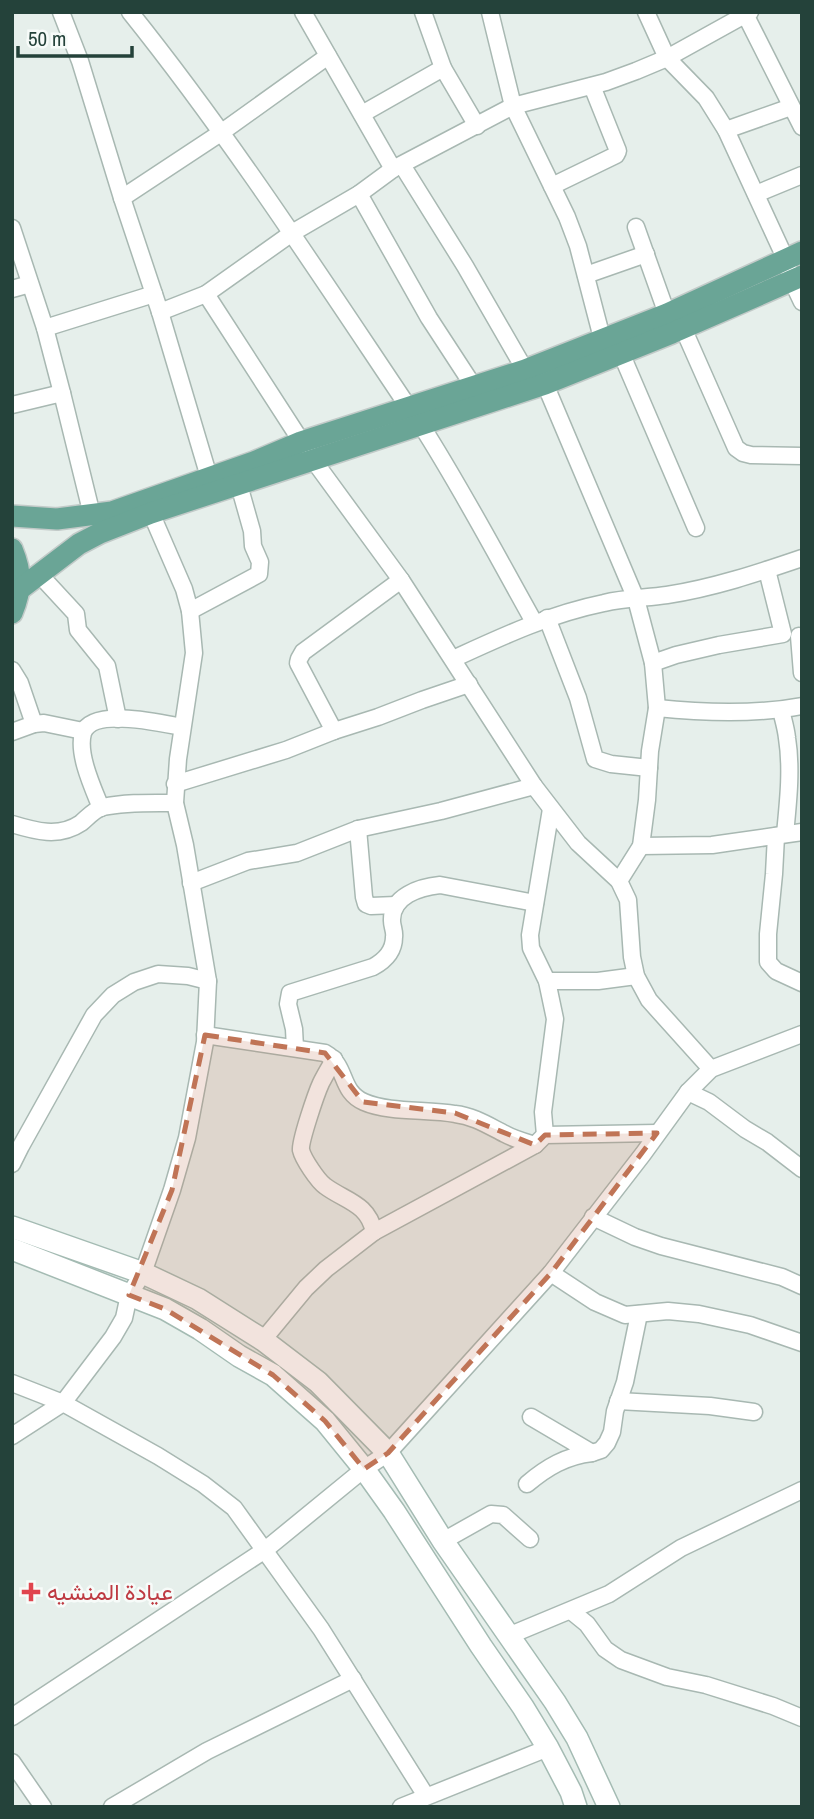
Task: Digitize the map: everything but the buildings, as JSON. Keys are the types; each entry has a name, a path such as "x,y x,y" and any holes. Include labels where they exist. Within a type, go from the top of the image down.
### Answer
{"main road":[{"path":"20,589 71,550 100,533 151,513 314,461 474,387 525,370 667,314 794,256"},
{"path":"12,516 57,519 112,512 254,462 301,442 545,384 797,279"},
{"path":"12,549 19,566 20,589 12,613"},
{"path":"12,1227 143,1273 198,1299 263,1340 318,1382 388,1453 443,1541 555,1702 577,1738 609,1807"},
{"path":"12,1248 165,1309 273,1375 325,1421 394,1511 523,1707 571,1791 576,1807"}],"street":[{"path":"61,12 80,61 160,312 209,477"},
{"path":"130,12 222,132 415,416 467,500 492,550 540,620 578,698 596,759 611,764 649,768"},
{"path":"303,12 362,114 466,266 525,370"},
{"path":"423,12 443,68 477,126"},
{"path":"490,12 513,106 578,246 602,338"},
{"path":"646,12 667,58 706,98 726,130 756,194 794,256 802,302"},
{"path":"160,312 206,294 292,233 359,194 398,167 513,106 606,82 667,58 748,14 802,127"},
{"path":"122,198 222,132 328,55"},
{"path":"362,114 443,68"},
{"path":"552,186 616,155 618,151 592,86"},
{"path":"726,130 791,107"},
{"path":"756,194 802,175"},
{"path":"359,194 429,318 474,387"},
{"path":"636,227 667,314"},
{"path":"12,228 45,328 92,515"},
{"path":"586,275 646,254"},
{"path":"12,289 30,284"},
{"path":"45,328 154,294"},
{"path":"206,294 301,442 401,580 534,786 578,843 619,881 628,900 636,976 649,1000 711,1069"},
{"path":"683,328 736,448 751,455 802,456"},
{"path":"621,354 696,528"},
{"path":"545,384 636,599 653,663 657,708 641,846 619,881"},
{"path":"12,405 62,393"},
{"path":"190,611 256,578 259,574 260,562 253,546 252,530 239,485"},
{"path":"12,1436 63,1403 113,1337 124,1318 129,1295 143,1273 173,1190 187,1138 205,1035 208,981 185,845 175,803 182,727 194,653 190,611 184,589 151,513"},
{"path":"453,659 540,620 604,602 694,590 802,558"},
{"path":"767,570 794,635 802,673"},
{"path":"39,574 76,614 78,630 107,666 118,719"},
{"path":"334,731 298,663 299,659 303,652 401,580"},
{"path":"653,663 719,645 794,635"},
{"path":"12,670 20,683 34,724"},
{"path":"175,784 286,750 469,684"},
{"path":"657,708 701,712 752,712 802,706"},
{"path":"781,710 788,738 788,834 774,874 768,962 776,971 802,983"},
{"path":"101,808 83,754 83,731 90,723 103,719 143,720 182,727"},
{"path":"12,732 34,724 53,723 83,731"},
{"path":"191,883 248,861 297,853 358,829 534,786"},
{"path":"12,824 38,831 66,831 101,808 175,803"},
{"path":"540,1140 555,1019 547,981 531,948 530,935 551,809"},
{"path":"358,829 366,904 396,905"},
{"path":"641,846 712,845 788,834"},
{"path":"295,1048 288,1004 290,993 373,967 384,961 391,950 394,937 391,919 396,905 410,893 425,886 440,885 535,903"},
{"path":"12,1164 94,1014 113,995 134,982 158,974 188,976 208,981"},
{"path":"547,981 598,981 636,976"},
{"path":"12,1717 265,1550 364,1469 388,1453 551,1273 688,1092 711,1069 802,1034"},
{"path":"205,1035 325,1053 339,1064 349,1090 363,1102 400,1109 455,1113 488,1124 507,1135 540,1140 657,1133"},
{"path":"334,1059 317,1095 303,1138 302,1154 316,1178 352,1202 372,1220 374,1231"},
{"path":"688,1092 709,1102 802,1169"},
{"path":"263,1340 306,1288 374,1231 540,1140"},
{"path":"593,1217 635,1237 662,1246 800,1281"},
{"path":"551,1273 595,1302 625,1315 668,1311 699,1314 750,1325 802,1343"},
{"path":"527,1484 558,1462 576,1454 601,1450 607,1443 625,1382 639,1314"},
{"path":"12,1383 63,1403 158,1456 203,1484 234,1508 321,1629 426,1796"},
{"path":"618,1401 710,1406 754,1412"},
{"path":"531,1417 592,1453"},
{"path":"508,1636 609,1594 690,1543 802,1490"},
{"path":"443,1541 491,1514 503,1515 530,1539"},
{"path":"571,1611 587,1624 605,1649 621,1660 667,1677 706,1685 773,1706 802,1718"},
{"path":"112,1807 207,1751 353,1679"},
{"path":"401,1807 548,1748"},
{"path":"12,1762 43,1807"}],"highlighted area":[{"path":"205,1035 325,1053 363,1102 455,1113 535,1145 545,1135 657,1133 551,1273 388,1453 364,1469 325,1421 273,1375 165,1309 129,1295 172,1190"}],"place":[{"name":"عيادة المنشيه","path":"31,1592"}]}
